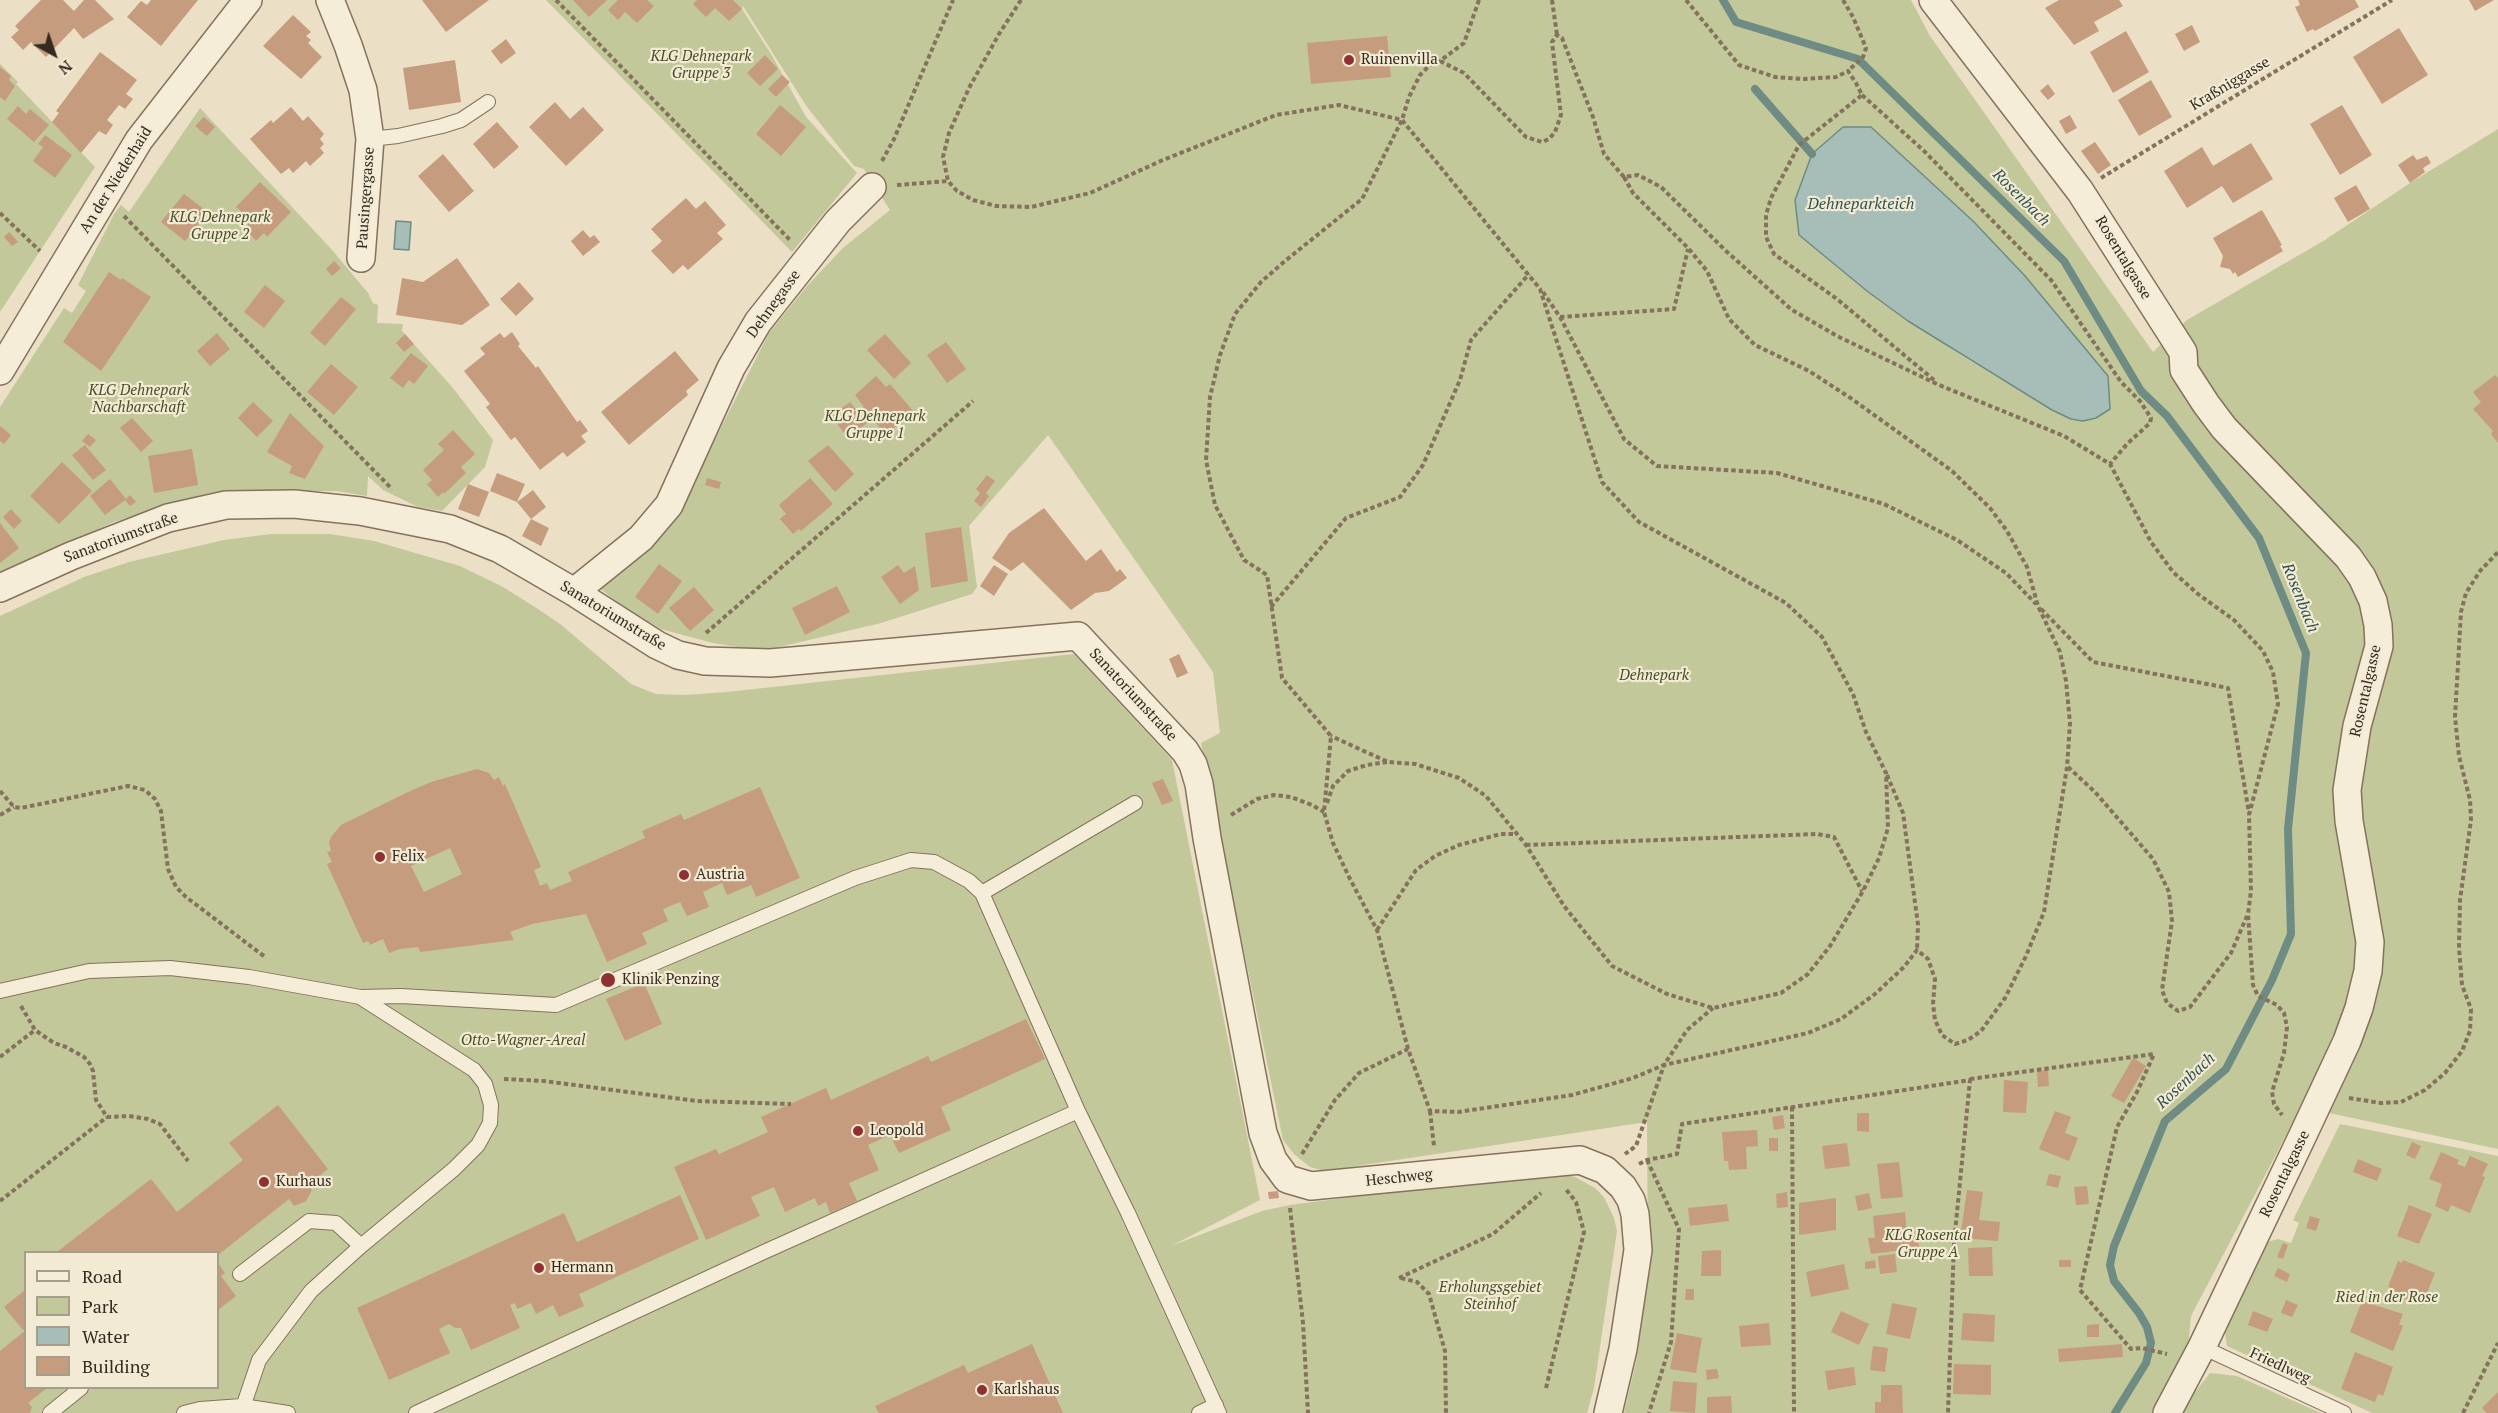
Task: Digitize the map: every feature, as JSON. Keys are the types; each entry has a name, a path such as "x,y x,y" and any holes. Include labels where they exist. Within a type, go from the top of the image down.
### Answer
{"street":[{"name":"An der Niederhaid","path":"0,371 139,140 248,0"},
{"name":"Pausingergasse","path":"330,0 363,90 370,139 361,258"},
{"name":"Rosentalgasse","path":"1933,0 2080,191 2183,352 2184,370 2223,428 2348,557 2362,577 2373,601 2378,625 2379,646 2357,726 2347,790 2349,821 2370,942 2368,971 2347,1041 2324,1092 2202,1347 2167,1413"},
{"name":"Dehnegasse","path":"574,592 641,538 669,505 731,368 758,322 838,221 872,187"},
{"name":"Sanatoriumstraße","path":"0,588 71,556 158,522 226,505 294,504 391,516 450,530 500,549 574,592 622,624 678,655 705,661 770,663 1078,636 1185,751 1193,764 1199,784 1207,838"},
{"path":"1207,838 1263,1133 1273,1160 1287,1179"},
{"name":"Heschweg","path":"1287,1179 1311,1186 1580,1160 1609,1173"},
{"path":"1608,1413 1623,1349 1638,1250 1635,1214 1631,1200 1609,1173"}],"lane":[{"path":"370,139 398,136 442,126 461,120 488,102"},
{"path":"982,893 1135,803"},
{"path":"5,989 89,971 170,968 249,977 360,997 401,996 556,1005 855,878 911,860 934,862 969,881 982,893 1078,1112 1128,1212 1218,1409 1199,1413"},
{"path":"242,1410 259,1360 311,1291 454,1169 478,1145 490,1123 491,1105 485,1084 474,1070 360,997"},
{"path":"416,1413 755,1256 1078,1112"},
{"path":"240,1274 309,1221 336,1223 361,1246"},
{"name":"Friedlweg","path":"2202,1347 2344,1413"},
{"path":"50,1413 80,1389"},
{"path":"184,1413 200,1409 288,1413"}],"path":[{"path":"556,0 795,246"},
{"path":"948,181 872,187 874,176 894,139 953,0"},
{"path":"1021,0 969,88 949,133 943,157 948,181 957,191 973,200 996,206 1030,207 1090,194 1163,159 1276,115 1339,105 1402,120 1529,274 1560,317 1624,439 1657,466 1777,473 1884,504 1957,540 2006,573 2093,662 2228,688 2249,815 2248,914 2253,985 2258,996 2277,1005 2284,1013 2287,1027 2284,1053 2272,1092 2274,1104 2293,1130 2302,1137"},
{"path":"1388,762 1331,736 1282,678 1267,575 1244,560 1215,505 1206,460 1210,397 1220,355 1235,314 1261,282 1362,199 1402,120 1409,97 1420,75 1431,64 1440,61 1464,43 1479,0"},
{"path":"1440,61 1464,73 1526,136 1542,142 1549,139 1555,132 1561,115 1552,42 1557,35 1552,0"},
{"path":"1686,0 1739,65 1775,77 1804,79 1836,77 1850,69 1863,57 1866,48 1843,0"},
{"name":"Kraßniggasse","path":"2080,191 2392,0"},
{"path":"1557,35 1562,38 1567,49 1593,117 1604,154 1624,177 1633,194 1688,248 1707,272 1729,319 1755,345 1809,371 1952,471 1990,508 2007,531 2026,567 2038,606 2060,652 2066,681 2070,723 2067,767 2044,912 2005,998 1981,1031 1968,1040 1954,1044 1942,1035 1935,1020 1933,1004 1935,979 1928,959 1917,950"},
{"path":"1850,69 1862,95 1923,150 2051,280 2121,382 2140,401 2151,418 2150,423 2110,464"},
{"path":"1862,95 1799,145 1771,198 1766,215 1766,237 1774,254 1837,298 1939,385"},
{"path":"1624,177 1638,175 1661,187 1725,250 1792,310 1837,336 1939,385 2064,436 2110,464 2151,542 2173,572 2198,594 2234,620 2263,651 2273,672 2278,704 2249,815"},
{"path":"106,195 130,223 396,492 391,516"},
{"path":"0,213 60,270"},
{"path":"1560,317 1674,309 1688,248"},
{"path":"1270,608 1346,518 1400,497 1423,465 1460,380 1471,340 1529,274"},
{"path":"1431,1111 1458,1112 1572,1095 1633,1078 1664,1065 1808,1033 1841,1018 1875,994 1917,950 1918,925 1903,813 1866,732 1853,694 1822,637 1786,603 1639,522 1602,482 1540,289"},
{"path":"678,655 973,401"},
{"path":"2324,1092 2360,1101 2401,1102 2425,1090 2445,1072 2462,1051 2470,1031 2471,1009 2462,985 2458,948 2460,900 2471,820 2470,800 2459,756 2455,717 2461,612 2466,593 2480,571 2498,552"},
{"path":"1331,736 1324,812 1333,843 1348,877 1377,930 1408,1049 1431,1111 1437,1174"},
{"path":"1324,812 1333,786 1348,771 1367,765 1388,762 1415,764 1459,778 1486,796 1518,834 1564,906 1612,966 1667,994 1713,1008"},
{"path":"2067,767 2095,792 2152,859 2169,892 2172,921 2162,990 2167,1003 2178,1011 2190,1008 2231,953 2248,914"},
{"path":"1609,1173 1636,1146 1664,1065 1688,1030 1713,1008 1781,993 1808,974 1830,946 1863,891 1879,858 1888,828 1886,773"},
{"path":"0,815 14,807 129,786 145,790 155,799 161,811 168,869 176,887 255,951 268,958"},
{"path":"0,791 14,807"},
{"path":"1207,838 1232,815 1257,799 1274,795 1291,797 1324,812"},
{"path":"1377,930 1416,870 1435,855 1459,845 1501,834 1518,834"},
{"path":"1526,844 1817,834 1834,837 1863,891"},
{"path":"5,989 35,1030 54,1043 84,1057 90,1064 93,1071 96,1100 107,1117"},
{"path":"0,1057 35,1030"},
{"path":"1308,1413 1303,1323 1287,1179 1335,1100 1359,1072 1408,1049"},
{"path":"1609,1173 1647,1160 1677,1154 1682,1124 2154,1054 2137,1092 2116,1127 2080,1290 2131,1350 2142,1348 2176,1357"},
{"path":"480,1077 544,1081 697,1101 791,1104"},
{"path":"1948,1413 1954,1243 1970,1080"},
{"path":"1792,1107 1794,1413"},
{"path":"0,1201 107,1117 129,1116 148,1119 160,1125 188,1161"},
{"path":"1647,1160 1679,1229 1671,1342 1649,1413"},
{"path":"1546,1388 1584,1232 1576,1202 1564,1187 1554,1188"},
{"path":"1446,1413 1445,1352 1429,1294 1417,1282 1408,1278 1399,1278 1493,1234 1544,1190"},
{"path":"2463,1413 2498,1342"}],"green space":[{"name":"Dehnepark","path":"546,0 1911,0 1930,36 2153,352 2187,320 2325,240 2410,183 2498,129 2498,1149 2301,1107 2191,1316 2188,1348 2155,1413 1624,1413 1636,1362 1648,1273 1647,1122 1324,1171 1310,1167 1294,1154 1283,1140 1201,743 1220,733 1213,672 1048,435 969,526 977,587 972,594 881,623 762,651 713,643 661,629 620,605 601,589 640,554 676,516 769,333 807,286 843,248 890,210 864,169 854,166 807,107 743,6 742,9 771,54 806,117 857,173 792,252","holes":["1871,127 1974,222 2025,276 2052,410 1962,356 1867,291"]},
{"path":"0,64 95,167 0,312"},
{"path":"200,108 333,251 368,293 373,303 378,305 377,323 403,324 402,331 453,388 493,440 485,467 442,511 418,507 383,490 368,476 367,496 337,491 222,491 114,522 0,575 0,407 64,308 72,313 86,291 78,285 114,214 121,205 129,212"},
{"name":"Otto-Wagner-Areal","path":"271,534 330,534 374,541 460,566 503,587 560,624 631,684 656,694 686,695 727,692 1074,654 1172,760 1260,1200 1171,1246 1262,1211 1290,1205 1528,1174 1563,1173 1575,1177 1595,1188 1604,1197 1614,1218 1617,1231 1594,1388 1587,1413 0,1413 0,616 84,577 129,562 224,540"},
{"name":"Ried in der Rose","path":"2340,1124 2498,1156 2498,1413 2372,1413 2227,1346 2224,1326 2260,1244 2278,1239 2291,1243 2299,1223 2293,1220"},
{"path":"2210,1373 2237,1376 2321,1413 2179,1413"}],"water":[{"name":"Dehneparkteich","path":"1843,127 1871,127 1974,222 2025,276 2108,376 2110,409 2096,418 2083,421 2071,419 2052,410 1908,321 1867,291 1799,235 1795,200 1812,154"},
{"path":"396,221 411,222 409,250 394,249"}],"building":[{"path":"41,0 63,0 74,11 84,0 95,0 114,19 83,39 74,28 46,57 31,42 23,50 11,37 19,30 15,26"},
{"path":"151,0 198,0 161,46 127,17 141,1 147,5"},
{"path":"422,0 489,0 446,32"},
{"path":"573,0 607,0 589,17"},
{"path":"618,0 647,0 654,6 637,23 625,12 618,20 608,10"},
{"path":"697,0 733,0 742,9 729,21 715,8 706,17 693,4"},
{"path":"2059,0 2119,0 2123,6 2094,22 2099,31 2074,45 2045,8"},
{"path":"2298,0 2355,0 2359,7 2315,31 2313,29 2307,32 2295,7 2300,5"},
{"path":"2469,0 2494,0 2475,11"},
{"path":"293,15 311,32 306,36 311,40 308,43 322,57 301,79 263,46"},
{"path":"2192,25 2200,42 2184,51 2175,34"},
{"path":"2399,28 2428,75 2382,104 2353,57"},
{"path":"2126,31 2149,72 2113,93 2090,52"},
{"name":"Ruinenvilla","path":"1387,36 1391,77 1311,84 1307,43"},
{"path":"506,39 516,53 501,64 491,51"},
{"path":"100,52 137,80 126,94 133,99 125,109 119,105 107,120 113,125 106,135 99,131 81,153 52,122 59,113 56,111"},
{"path":"765,55 778,69 760,86 747,73"},
{"path":"455,60 461,102 409,110 403,68"},
{"path":"0,67 11,76 9,80 15,86 5,101 0,97"},
{"path":"782,75 790,82 776,97 768,89"},
{"path":"2151,80 2172,117 2139,136 2118,100"},
{"path":"2048,84 2055,94 2048,100 2040,91"},
{"path":"555,102 570,119 583,107 604,130 566,166 529,127"},
{"path":"780,105 806,127 781,156 756,134"},
{"path":"2342,105 2372,155 2340,175 2310,124"},
{"path":"18,106 26,114 30,109 49,125 34,142 7,119"},
{"path":"291,107 303,121 308,116 324,134 320,139 324,144 320,148 324,153 310,166 306,161 293,173 289,168 281,174 250,139 271,120 273,123"},
{"path":"2070,115 2077,128 2066,134 2059,121"},
{"path":"204,117 215,127 207,136 195,126"},
{"path":"497,122 519,147 494,169 473,144"},
{"path":"45,135 72,155 55,178 33,161 43,147 38,144"},
{"path":"2095,142 2111,165 2098,174 2081,151"},
{"path":"2251,143 2273,179 2233,203 2222,186 2187,208 2164,171 2202,147 2213,166"},
{"path":"443,154 474,191 449,212 418,176"},
{"path":"2413,155 2417,160 2427,156 2431,163 2423,168 2425,172 2410,183 2398,165"},
{"path":"260,182 291,212 267,237 264,233 256,241 247,231 249,219 236,207"},
{"path":"2356,185 2370,209 2348,222 2334,198"},
{"path":"184,194 208,212 185,241 161,222"},
{"path":"686,198 696,209 705,201 726,225 717,233 723,239 688,270 683,265 673,274 651,251 662,241 651,229"},
{"path":"2262,210 2282,245 2280,246 2283,251 2238,277 2230,269 2220,267 2223,256 2213,238"},
{"path":"583,230 590,238 594,235 600,242 583,256 571,241"},
{"path":"9,232 18,242 12,246 4,237"},
{"path":"457,258 490,305 462,325 396,315 402,278 423,282"},
{"path":"334,261 341,268 332,276 326,269"},
{"path":"109,272 151,297 101,371 63,342"},
{"path":"519,282 534,299 516,316 500,299"},
{"path":"265,285 285,301 264,328 244,312"},
{"path":"341,297 356,309 325,346 310,333"},
{"path":"512,332 520,344 518,346 536,368 538,366 577,422 580,420 588,431 581,436 586,442 567,457 563,452 540,470 515,437 511,440 486,407 490,404 464,371 485,354 480,348 500,333 504,338"},
{"path":"217,333 230,349 210,366 197,351"},
{"path":"405,334 414,344 404,352 396,343"},
{"path":"885,334 911,363 894,379 867,350"},
{"path":"946,342 966,369 947,383 927,355"},
{"path":"675,351 699,380 686,391 688,395 629,445 601,412"},
{"path":"411,353 428,366 414,384 409,380 403,388 390,378"},
{"path":"331,364 358,387 334,415 307,392"},
{"path":"2495,375 2498,378 2498,443 2491,434 2493,431 2473,409 2481,402 2473,392"},
{"path":"876,376 886,387 890,384 913,411 886,435 855,395"},
{"path":"253,402 273,421 257,437 238,418"},
{"path":"850,402 867,423 848,438 831,416"},
{"path":"290,413 324,446 305,479 289,473 292,466 267,452"},
{"path":"132,418 153,441 141,452 120,428"},
{"path":"0,426 11,435 4,444 0,441"},
{"path":"453,430 475,454 461,467 466,473 438,497 427,484 432,480 423,470 444,450 438,444"},
{"path":"88,434 96,440 90,447 82,441"},
{"path":"85,445 106,470 93,480 72,455"},
{"path":"828,445 854,474 835,492 808,461"},
{"path":"192,449 198,485 154,493 148,456"},
{"path":"62,462 92,491 59,524 30,496"},
{"path":"497,473 525,484 517,502 490,491"},
{"path":"987,475 995,481 986,493 989,496 981,507 974,501 980,493 976,489"},
{"path":"707,478 721,482 719,489 705,485"},
{"path":"810,478 833,504 801,531 799,529 793,534 780,519 786,514 779,505"},
{"path":"110,479 126,499 130,495 136,502 130,506 125,500 105,515 90,496"},
{"path":"468,484 489,492 479,517 458,509"},
{"path":"533,490 546,507 531,519 517,502"},
{"path":"1044,508 1086,561 1101,549 1117,572 1120,569 1127,578 1109,591 1095,593 1071,610 1023,562 1011,571 992,558 1009,533"},
{"path":"11,509 22,521 14,529 3,517"},
{"path":"531,519 549,528 541,546 522,536"},
{"path":"0,523 19,548 0,563"},
{"path":"961,527 968,581 931,588 925,533"},
{"path":"659,564 682,581 658,614 635,597"},
{"path":"898,565 904,573 915,566 919,590 900,604 881,577"},
{"path":"994,565 1008,574 994,596 980,586"},
{"path":"837,586 850,612 805,635 792,608"},
{"path":"694,587 714,610 690,631 669,608"},
{"path":"1179,654 1188,673 1177,678 1169,659"},
{"name":"Felix","path":"477,769 489,773 494,780 499,777 503,786 505,784 541,867 534,870 540,886 547,883 550,890 572,881 568,872 645,838 642,831 681,814 684,820 760,787 800,878 756,897 751,885 727,895 722,883 703,892 709,907 687,916 680,902 663,909 668,921 642,933 647,944 607,962 586,914 532,924 510,932 514,940 420,952 418,947 389,953 383,939 370,945 368,941 363,943 327,864 332,862 327,852 331,851 329,842 341,825 431,782","holes":["450,848 462,874 424,892 411,866"]},
{"path":"1163,779 1173,801 1162,805 1152,783"},
{"path":"644,983 662,1024 625,1041 606,999"},
{"name":"Leopold","path":"1026,1019 1045,1059 941,1107 951,1130 899,1153 890,1135 868,1145 879,1170 849,1183 857,1201 830,1213 826,1202 818,1206 815,1198 785,1212 774,1187 751,1197 760,1216 706,1240 674,1167 716,1149 719,1154 768,1132 761,1117 826,1088 831,1100 928,1056 931,1062"},
{"path":"2133,1058 2146,1066 2124,1103 2111,1096"},
{"path":"2048,1070 2049,1086 2038,1087 2037,1071"},
{"path":"2004,1080 2028,1082 2026,1113 2003,1112"},
{"name":"Kurhaus","path":"278,1105 328,1169 308,1185 312,1190 306,1201 294,1206 289,1199 219,1254 219,1251 58,1251 151,1179 177,1212 243,1160 229,1143"},
{"path":"2055,1111 2071,1117 2065,1133 2078,1138 2069,1161 2039,1149"},
{"path":"1857,1113 1869,1113 1869,1132 1857,1131"},
{"path":"1783,1115 1785,1128 1774,1130 1772,1117"},
{"path":"1757,1130 1758,1146 1746,1147 1747,1169 1729,1170 1728,1161 1724,1161 1722,1132"},
{"path":"1769,1138 1778,1138 1778,1151 1769,1151"},
{"path":"2412,1142 2421,1146 2415,1159 2406,1155"},
{"path":"1847,1143 1850,1166 1825,1169 1822,1146"},
{"path":"2441,1152 2459,1160 2457,1164 2465,1167 2470,1156 2488,1164 2470,1213 2451,1205 2448,1212 2435,1206 2442,1184 2429,1179"},
{"path":"2358,1159 2382,1169 2377,1181 2353,1172"},
{"path":"1899,1162 1903,1197 1881,1199 1877,1164"},
{"path":"2049,1174 2061,1176 2058,1188 2046,1185"},
{"path":"2087,1186 2089,1204 2076,1205 2074,1187"},
{"path":"1967,1190 1983,1192 1979,1220 2000,1222 1998,1241 1960,1238"},
{"path":"1278,1191 1279,1198 1269,1199 1268,1192"},
{"path":"1787,1192 1788,1207 1777,1208 1776,1194"},
{"path":"1869,1193 1872,1208 1858,1211 1855,1196"},
{"name":"Hermann","path":"680,1195 699,1239 579,1294 584,1306 559,1317 553,1305 536,1314 531,1303 517,1309 515,1303 510,1305 520,1328 471,1350 461,1328 455,1328 449,1324 439,1329 450,1353 389,1380 357,1308 564,1213 577,1242"},
{"path":"1836,1198 1836,1230 1799,1235 1799,1203"},
{"path":"1727,1204 1729,1221 1690,1226 1688,1208"},
{"path":"2409,1205 2432,1214 2419,1244 2397,1236"},
{"path":"1905,1212 1907,1234 1918,1233 1919,1248 1871,1254 1868,1238 1875,1238 1873,1216"},
{"path":"2310,1216 2320,1219 2316,1231 2306,1228"},
{"path":"2283,1243 2288,1245 2283,1259 2277,1257"},
{"path":"1992,1247 1993,1276 1969,1276 1968,1248"},
{"path":"1721,1250 1721,1276 1701,1276 1702,1251"},
{"path":"1895,1254 1897,1272 1880,1274 1878,1256"},
{"path":"1875,1260 1876,1268 1865,1269 1865,1262"},
{"path":"2059,1260 2071,1260 2071,1267 2059,1267"},
{"path":"2403,1260 2435,1273 2422,1305 2391,1293 2392,1288 2388,1287 2398,1261 2402,1263"},
{"path":"219,1264 225,1273 221,1276 236,1296 219,1309"},
{"path":"1844,1264 1849,1289 1811,1297 1806,1272"},
{"path":"2278,1268 2290,1274 2287,1282 2274,1276"},
{"path":"1686,1289 1694,1289 1694,1300 1685,1300"},
{"path":"24,1291 24,1329 23,1330 4,1307"},
{"path":"2286,1300 2298,1305 2292,1317 2281,1313"},
{"path":"2362,1301 2403,1314 2399,1324 2403,1326 2393,1351 2350,1332"},
{"path":"1892,1303 1917,1308 1910,1339 1886,1334"},
{"path":"1841,1311 1869,1324 1859,1345 1831,1332"},
{"path":"2253,1311 2273,1319 2267,1332 2248,1325"},
{"path":"1963,1313 1995,1315 1994,1342 1961,1340"},
{"path":"1769,1323 1771,1345 1741,1347 1739,1326"},
{"path":"2099,1324 2099,1337 2087,1337 2087,1325"},
{"path":"24,1332 24,1389 46,1389 28,1403 32,1407 30,1413 0,1413 0,1351"},
{"path":"1677,1333 1702,1338 1696,1373 1670,1369"},
{"name":"Karlshaus","path":"1032,1344 1063,1413 879,1413 875,1406 964,1365 968,1373"},
{"path":"2122,1344 2123,1357 2059,1362 2058,1349"},
{"path":"1873,1346 1888,1348 1885,1372 1870,1370"},
{"path":"2355,1352 2393,1367 2383,1396 2378,1394 2375,1402 2341,1389"},
{"path":"1954,1364 1991,1365 1991,1395 1953,1394"},
{"path":"1854,1367 1856,1385 1828,1390 1825,1371"},
{"path":"1717,1369 1719,1378 1707,1380 1706,1370"},
{"path":"1673,1381 1697,1383 1695,1413 1670,1411"},
{"path":"1881,1385 1902,1385 1903,1413 1875,1413 1875,1402 1881,1402"},
{"path":"2498,1392 2498,1413 2487,1413 2482,1408"},
{"path":"1731,1396 1732,1413 1707,1413 1707,1397"}],"waterway":[{"name":"Rosenbach","path":"1723,0 1736,22 1858,59 2064,261 2141,391 2167,416 2259,538 2306,653 2288,829 2291,934 2272,980 2226,1069 2165,1121 2114,1246 2110,1265 2114,1281 2139,1313 2147,1327 2151,1343 2146,1363 2115,1413"},
{"path":"1755,89 1812,154"}],"place":[{"name":"Ruinenvilla","path":"1349,60"},
{"name":"Felix","path":"380,857"},
{"name":"Austria","path":"684,875"},
{"name":"Klinik Penzing","path":"608,980"},
{"name":"Leopold","path":"858,1131"},
{"name":"Kurhaus","path":"264,1182"},
{"name":"Hermann","path":"539,1268"},
{"name":"Karlshaus","path":"982,1390"}],"park label":[{"name":"KLG Dehnepark Gruppe 3","path":"701,66"},
{"name":"KLG Dehnepark Gruppe 2","path":"220,226"},
{"name":"KLG Dehnepark Nachbarschaft","path":"139,400"},
{"name":"KLG Dehnepark Gruppe 1","path":"875,426"},
{"name":"KLG Rosental Gruppe A","path":"1928,1244"},
{"name":"Erholungsgebiet Steinhof","path":"1490,1296"}]}
